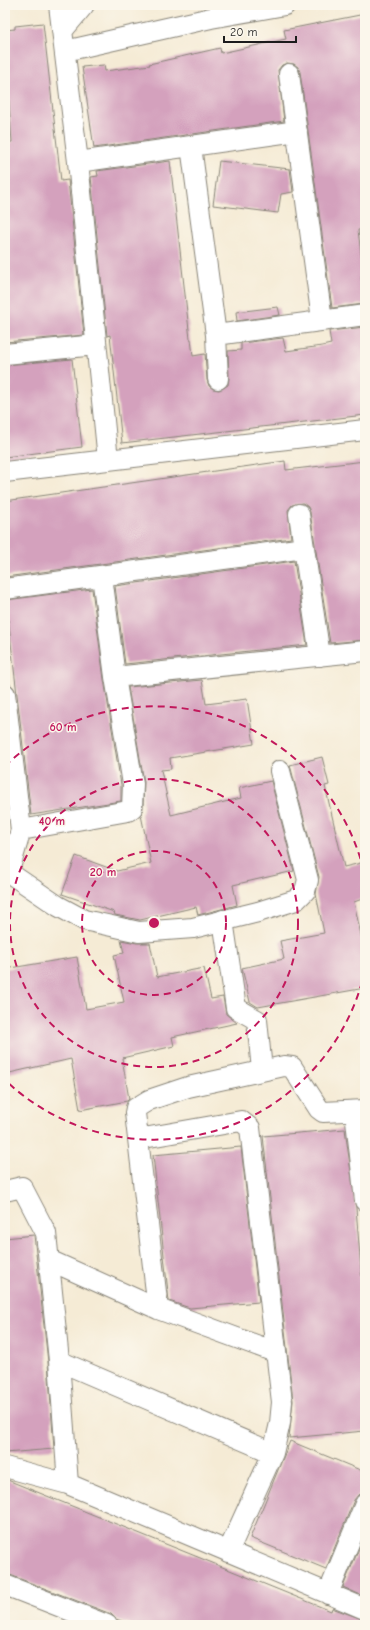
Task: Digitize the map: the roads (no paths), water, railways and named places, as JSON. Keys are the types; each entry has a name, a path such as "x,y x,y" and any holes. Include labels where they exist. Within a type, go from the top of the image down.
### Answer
{"street":[{"path":"59,5 78,162 108,460"},
{"path":"63,30 84,5"},
{"path":"65,52 211,18 285,5"},
{"path":"289,74 322,320"},
{"path":"78,162 297,131"},
{"path":"191,146 216,335 218,379"},
{"path":"216,335 365,315"},
{"path":"5,354 96,345"},
{"path":"5,472 365,430"},
{"path":"299,514 320,656"},
{"path":"5,589 304,548"},
{"path":"20,830 128,811 132,808 133,784 115,677 102,576"},
{"path":"115,677 365,651"},
{"path":"5,694 20,830 7,870 58,906 84,920 139,932 193,928 258,912 296,900 306,891 308,880 280,771"},
{"path":"223,920 236,1008 257,1020 262,1070"},
{"path":"158,1309 135,1113 136,1108 140,1104 188,1087 262,1070 284,1066 292,1067 319,1109 323,1112 360,1110 365,1201"},
{"path":"138,1138 241,1121 250,1128 282,1402 280,1423 273,1453 228,1552"},
{"path":"5,1191 22,1187 44,1225 46,1233 59,1361 68,1484"},
{"path":"49,1260 158,1309 275,1352"},
{"path":"59,1361 273,1453"},
{"path":"5,1467 68,1484 365,1609"},
{"path":"328,1594 365,1504"},
{"path":"5,1586 106,1625"}]}
